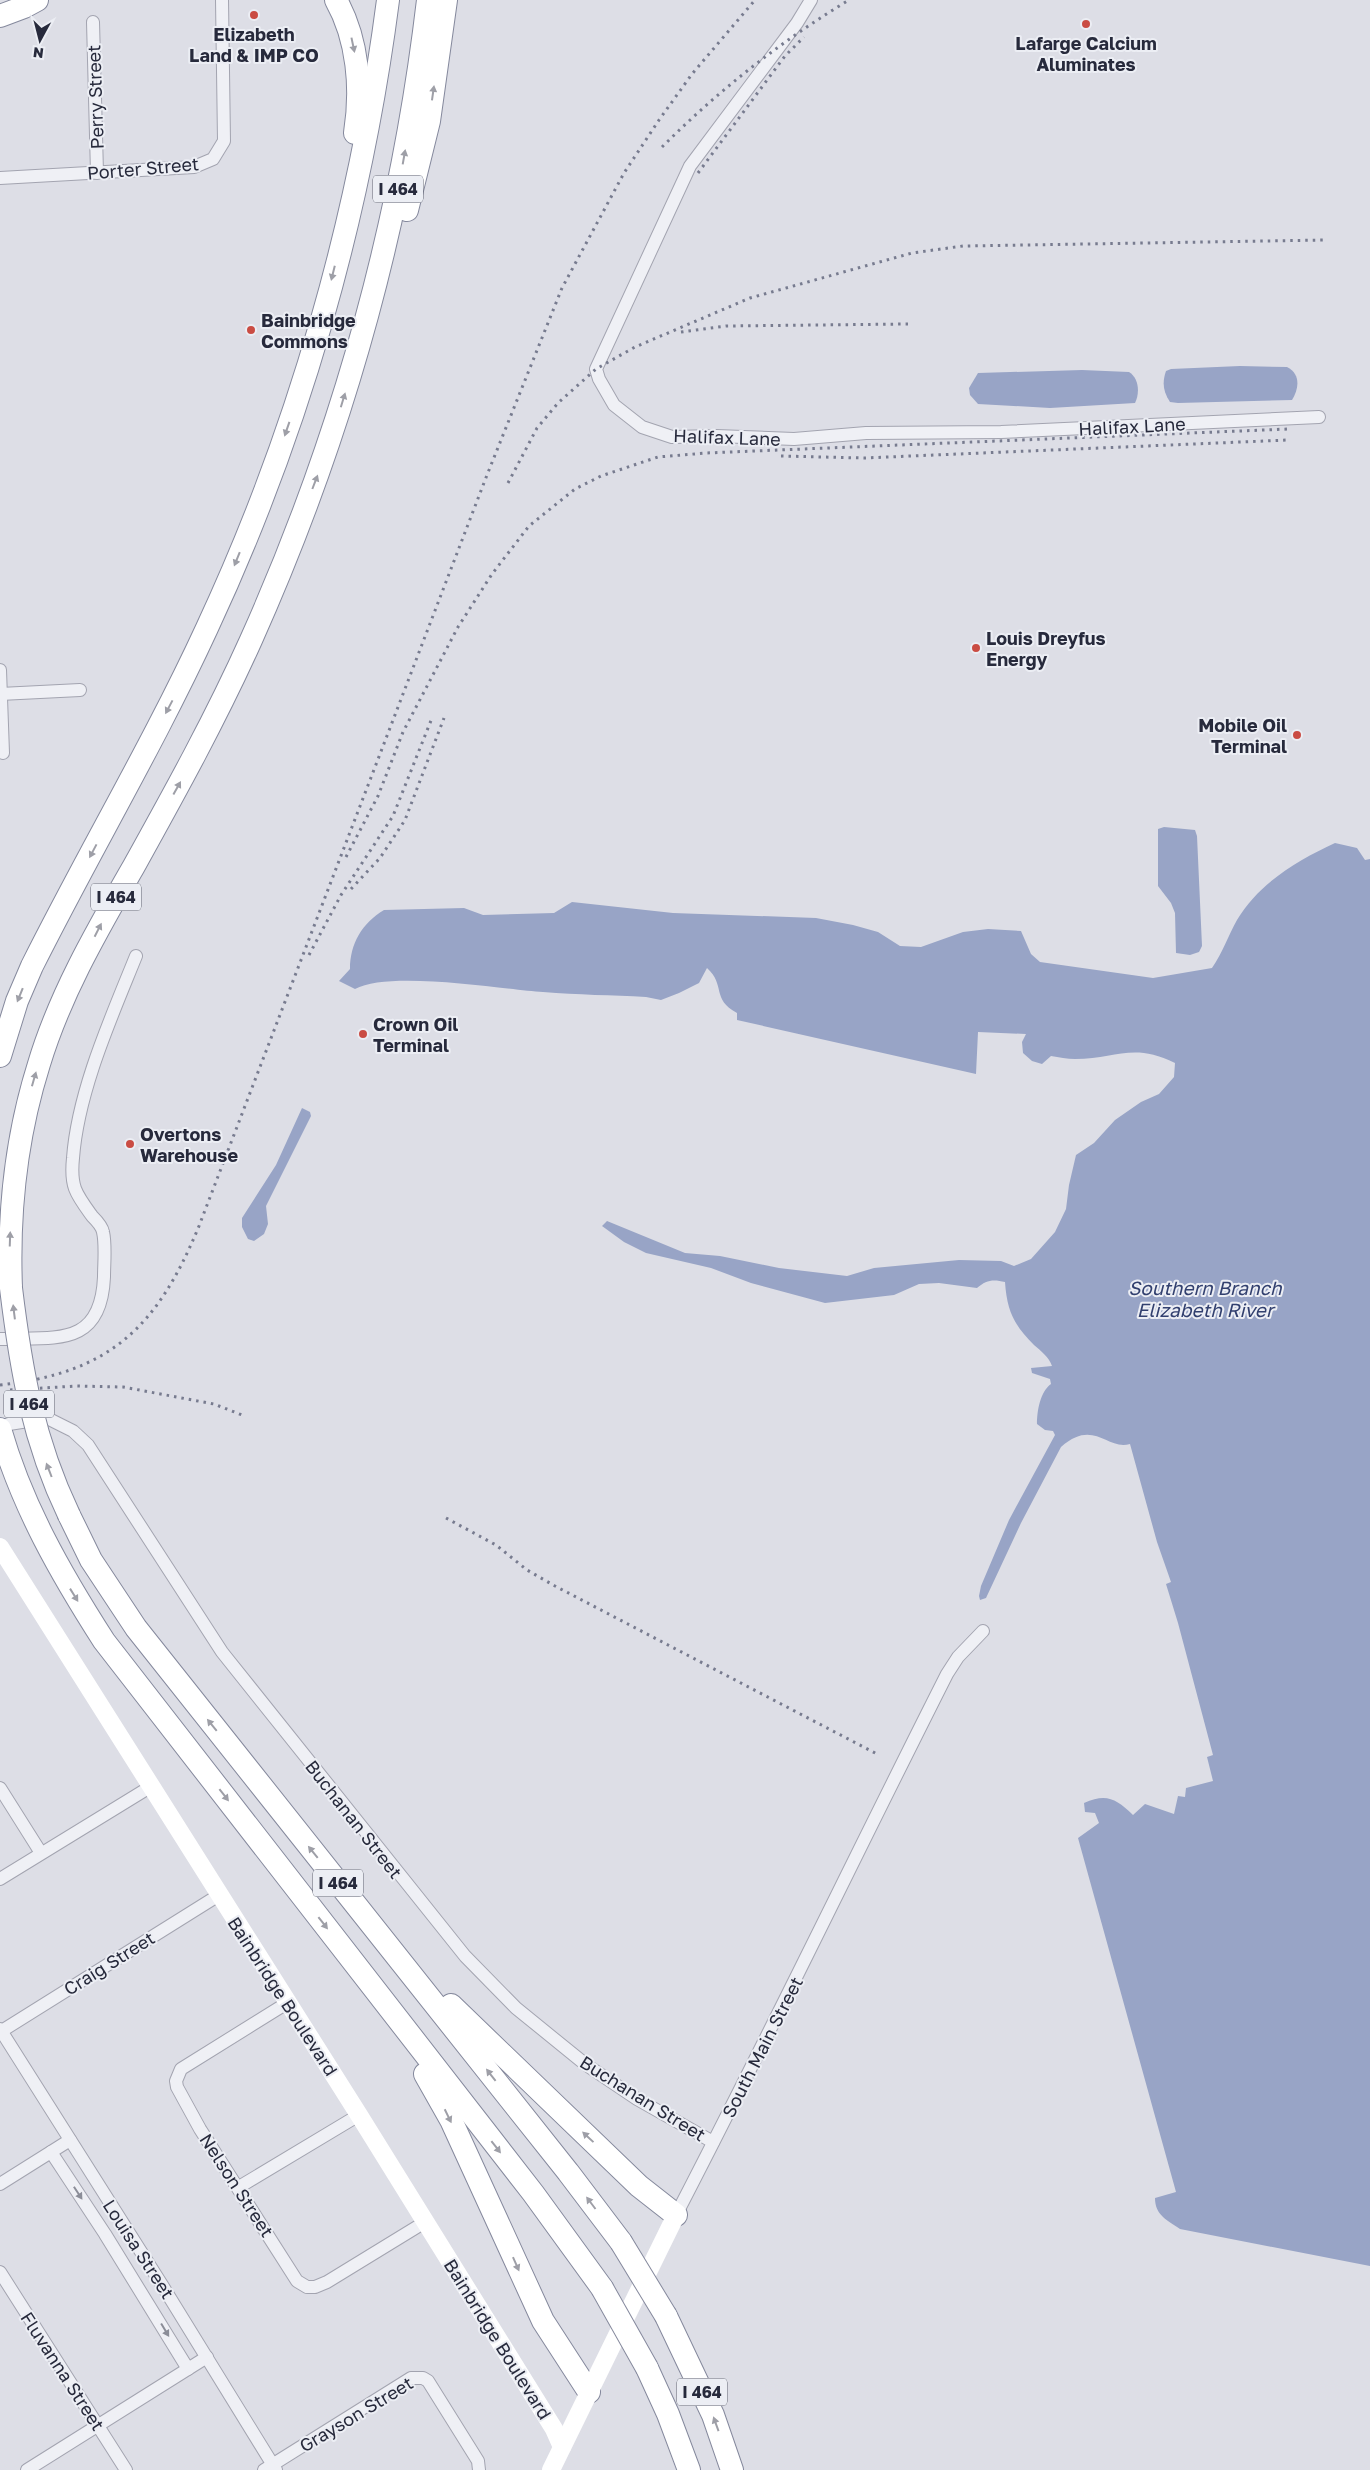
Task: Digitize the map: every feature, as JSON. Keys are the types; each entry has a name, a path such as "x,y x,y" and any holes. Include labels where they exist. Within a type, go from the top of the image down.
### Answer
{"highway":[{"path":"0,16 37,0"},
{"path":"336,0 350,32 358,85 356,128 345,226"},
{"name":"I 464","path":"0,1056 17,1001 32,966 174,699 230,578 275,463 322,319 345,226 373,103 388,0"},
{"name":"I 464","path":"428,0 414,101 394,207 351,374 320,468 252,638 199,749 71,984 43,1052 20,1137 11,1216 11,1288 30,1409 45,1460 91,1560 136,1628 568,2172 621,2242 666,2316 713,2416 732,2470"},
{"path":"351,374 382,295 417,174 429,121 447,0"},
{"name":"I 464","path":"0,1428 18,1481 50,1552 104,1641 533,2193 602,2288 646,2368 689,2470"},
{"path":"334,1878 386,1928 437,1991 464,2018 639,2186 676,2215"},
{"path":"370,1984 437,2094 543,2320 589,2392"}],"street":[{"name":"Porter Street","path":"0,178 194,167 207,163 216,156 224,141 225,124 222,0"},
{"name":"Halifax Lane","path":"811,0 797,23 690,166 596,369 604,391 614,405 628,417 642,427 672,437 716,436 776,439 866,433 1001,432 1319,417"},
{"name":"Perry Street","path":"92,22 97,172"},
{"path":"0,670 3,753"},
{"path":"0,694 80,690"},
{"path":"0,1339 69,1336 89,1326 101,1306 104,1263 103,1230 74,1190 72,1158 80,1117 100,1045 136,956"},
{"name":"Buchanan Street","path":"0,1428 9,1424 47,1418 66,1427 83,1440 97,1456 222,1652 428,1912 484,1977 523,2014 585,2064 645,2104 713,2142"},
{"name":"Bainbridge Boulevard","path":"0,1547 359,2115 554,2428 562,2447"},
{"name":"South Main Street","path":"551,2470 676,2215 816,1941 885,1796 947,1674 958,1657 983,1631"},
{"path":"0,1879 150,1787"},
{"path":"3,1793 41,1853"},
{"name":"Craig Street","path":"0,2031 219,1896"},
{"name":"Nelson Street","path":"287,2003 181,2069 176,2081 189,2109 212,2149 301,2284 314,2287 425,2222"},
{"name":"Louisa Street","path":"0,2031 137,2245 207,2358 271,2468"},
{"path":"239,2188 359,2115"},
{"path":"0,2184 70,2140"},
{"name":"Louisa Street","path":"51,2152 119,2256 188,2369"},
{"path":"119,2256 137,2245"},
{"name":"Fluvanna Street","path":"0,2272 126,2470"},
{"path":"26,2470 207,2358"},
{"name":"Grayson Street","path":"271,2468 411,2378 423,2378 428,2381 478,2461 479,2470"}],"water":[{"path":"1240,366 1287,367 1292,370 1297,378 1297,387 1292,400 1178,403 1170,402 1166,394 1164,387 1165,375 1166,371 1171,369"},
{"path":"1082,370 1129,372 1135,378 1138,386 1138,395 1135,403 1050,408 978,404 970,395 969,388 978,373"},
{"path":"1164,827 1195,830 1197,836 1202,946 1199,952 1190,955 1176,953 1175,913 1171,903 1158,886 1158,829"},
{"name":"Southern Branch Elizabeth River","path":"1335,843 1357,848 1365,860 1370,859 1370,2266 1180,2229 1166,2220 1157,2209 1155,2198 1176,2192 1078,1838 1099,1823 1095,1813 1085,1812 1084,1803 1099,1798 1111,1799 1133,1815 1145,1804 1174,1814 1178,1796 1185,1797 1186,1788 1213,1781 1207,1757 1213,1755 1166,1584 1171,1582 1157,1542 1130,1444 1122,1445 1091,1435 1082,1435 1061,1447 1021,1523 986,1598 980,1600 981,1586 1009,1520 1055,1435 1053,1431 1045,1430 1037,1424 1040,1402 1047,1387 1051,1384 1050,1379 1032,1373 1031,1368 1052,1366 1047,1357 1021,1331 1013,1317 1005,1282 990,1281 983,1283 977,1288 939,1283 919,1284 894,1295 825,1303 751,1283 711,1268 646,1253 624,1242 602,1226 607,1221 685,1253 720,1256 779,1268 847,1276 874,1268 959,1260 1001,1261 1014,1266 1031,1259 1055,1232 1066,1209 1076,1155 1094,1143 1115,1120 1141,1102 1159,1094 1174,1077 1175,1063 1147,1054 1125,1053 1075,1059 1051,1056 1042,1064 1032,1061 1023,1053 1022,1042 1026,1034 978,1032 976,1074 737,1020 737,1013 724,1002 713,974 707,968 699,983 661,1000 646,997 556,993 446,982 393,981 371,984 355,989 339,981 350,969 352,951 359,935 369,921 384,910 464,908 483,915 554,913 572,902 673,913 816,918 878,932 900,946 921,947 963,932 988,929 1021,931 1031,954 1040,962 1153,978 1212,968 1237,920 1256,895 1280,874 1307,857"},
{"path":"302,1108 310,1112 311,1116 266,1206 268,1224 264,1234 254,1241 248,1239 242,1227 242,1218 276,1165"}],"railway":[{"path":"0,1385 39,1379 72,1369 101,1356 126,1338 147,1317 166,1291 183,1261 199,1226 487,475 562,288 624,173 659,120 692,74 755,0"},
{"path":"662,147 705,106 751,68 799,32 849,0"},
{"path":"698,173 785,56 804,37"},
{"path":"508,483 537,428 558,403 596,369 635,347 750,298 912,253 963,246 1325,240"},
{"path":"681,332 726,326 908,324"},
{"path":"346,857 378,796 403,732 458,627 492,574 529,526 575,489 601,476 658,457 706,453 1288,429"},
{"path":"781,456 864,458 1288,440"},
{"path":"309,955 341,895 393,816 432,718"},
{"path":"351,889 380,858 405,820 444,718"},
{"path":"10,1390 77,1386 123,1387 214,1404 242,1415"},
{"path":"446,1518 496,1545 527,1570 555,1586 877,1754"}],"place":[{"name":"Elizabeth Land & IMP CO","path":"254,15"},
{"name":"Lafarge Calcium Aluminates","path":"1086,24"},
{"name":"Bainbridge Commons","path":"251,330"},
{"name":"Louis Dreyfus Energy","path":"976,648"},
{"name":"Mobile Oil Terminal","path":"1297,735"},
{"name":"Crown Oil Terminal","path":"363,1034"},
{"name":"Overtons Warehouse","path":"130,1144"}]}
